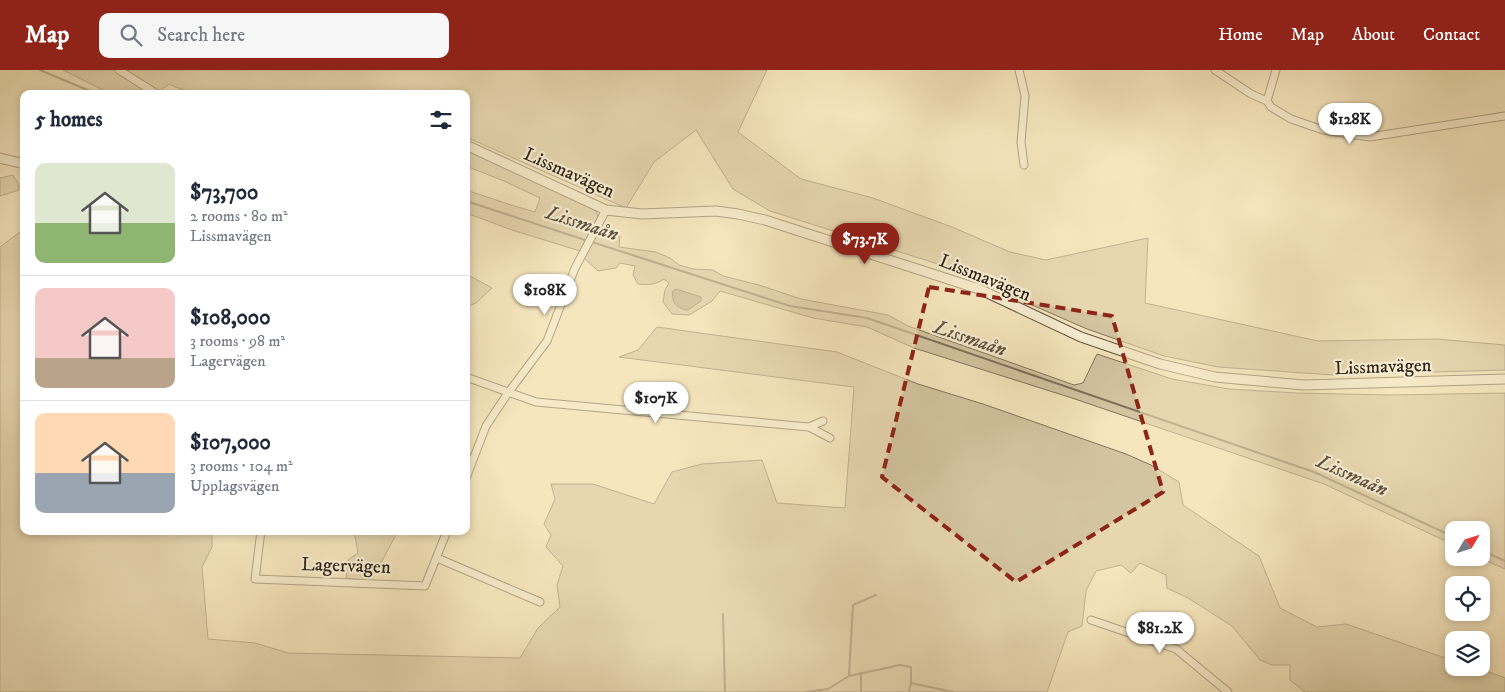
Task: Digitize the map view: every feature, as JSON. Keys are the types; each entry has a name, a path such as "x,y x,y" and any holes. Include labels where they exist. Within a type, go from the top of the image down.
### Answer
{"street":[{"path":"119,70 151,90"},
{"path":"1019,70 1025,96 1021,142 1024,165"},
{"path":"1214,70 1290,118 1323,130 1370,137 1505,116"},
{"path":"1267,102 1276,70"},
{"name":"Lissmavägen","path":"470,146 606,210 642,214 716,211 765,220 979,289 1082,337 1160,364 1215,376 1304,385 1505,379"},
{"path":"0,158 20,163"},
{"path":"470,468 486,426 547,341 575,268 606,210"},
{"path":"470,378 536,402 809,427 830,438"},
{"path":"809,427 823,421"},
{"name":"Lagervägen","path":"260,535 255,579 424,586 446,535"},
{"path":"437,558 540,602"},
{"path":"1091,620 1176,649 1228,692"}],"highlighted area":[{"path":"929,287 1112,316 1163,492 1016,582 882,477"}],"shaded area":[{"path":"63,70 767,70 738,132 801,179 873,198 952,227 1010,252 1046,260 1148,238 1145,303 1318,341 1437,339 1505,345 1505,370 1333,375 1218,367 1164,356 1087,329 938,264 770,211 733,189 696,130 654,162 626,208 470,139 470,90 183,90 169,84 161,90 103,90"},
{"path":"470,152 593,208 598,218 580,251 470,214 470,191 535,212 540,198 470,168"},
{"path":"13,175 19,185 19,190 0,196 0,178"},
{"path":"598,231 620,236 619,247 656,252 670,258 679,265 693,269 713,270 723,276 759,285 801,299 888,315 908,326 1074,385 1083,383 1097,354 1172,379 1229,389 1391,395 1505,393 1505,569 1490,562 1490,521 1445,521 1445,541 1324,484 1072,398 914,348 867,327 813,318 720,291 712,301 689,315 672,314 663,302 665,290 669,283 664,279 652,284 638,284 633,275 635,266 620,263 616,268 598,271 584,258"},
{"path":"20,232 20,535 212,535 212,547 202,567 208,639 255,643 288,653 520,658 538,628 560,607 557,585 563,566 546,547 551,535 544,524 555,499 551,484 593,484 654,504 672,472 702,464 762,460 777,503 845,508 854,387 619,357 638,350 657,327 837,352 918,384 983,404 1126,454 1151,465 1179,482 1183,505 1259,556 1280,608 1317,627 1346,624 1445,658 1445,676 1490,676 1490,673 1505,678 1505,692 1305,692 1290,680 1290,665 1272,665 1260,660 1232,626 1188,598 1167,588 1166,575 1140,563 1131,573 1121,565 1096,571 1086,591 1082,626 1068,632 1047,692 0,692 0,247"},
{"path":"470,276 492,288 476,303 470,305"},
{"path":"676,289 701,297 701,301 688,310 684,310 678,307 674,301 672,295"},
{"path":"353,535 396,535 381,563 364,564 359,572 369,578 367,581 346,578 348,560 358,553"}],"waterway":[{"name":"Lissmaån","path":"40,70 88,90"},
{"name":"Lissmaån","path":"470,202 588,241"},
{"name":"Lissmaån","path":"592,242 790,306 867,318 1314,472 1445,533"},
{"name":"Lissmaån","path":"1490,554 1505,561"},
{"path":"849,675 853,605 876,595"},
{"path":"723,614 725,692"},
{"path":"806,692 828,689 849,676 900,665 911,667 911,683"},
{"path":"861,673 861,692"},
{"path":"909,692 911,683 953,692"}]}
